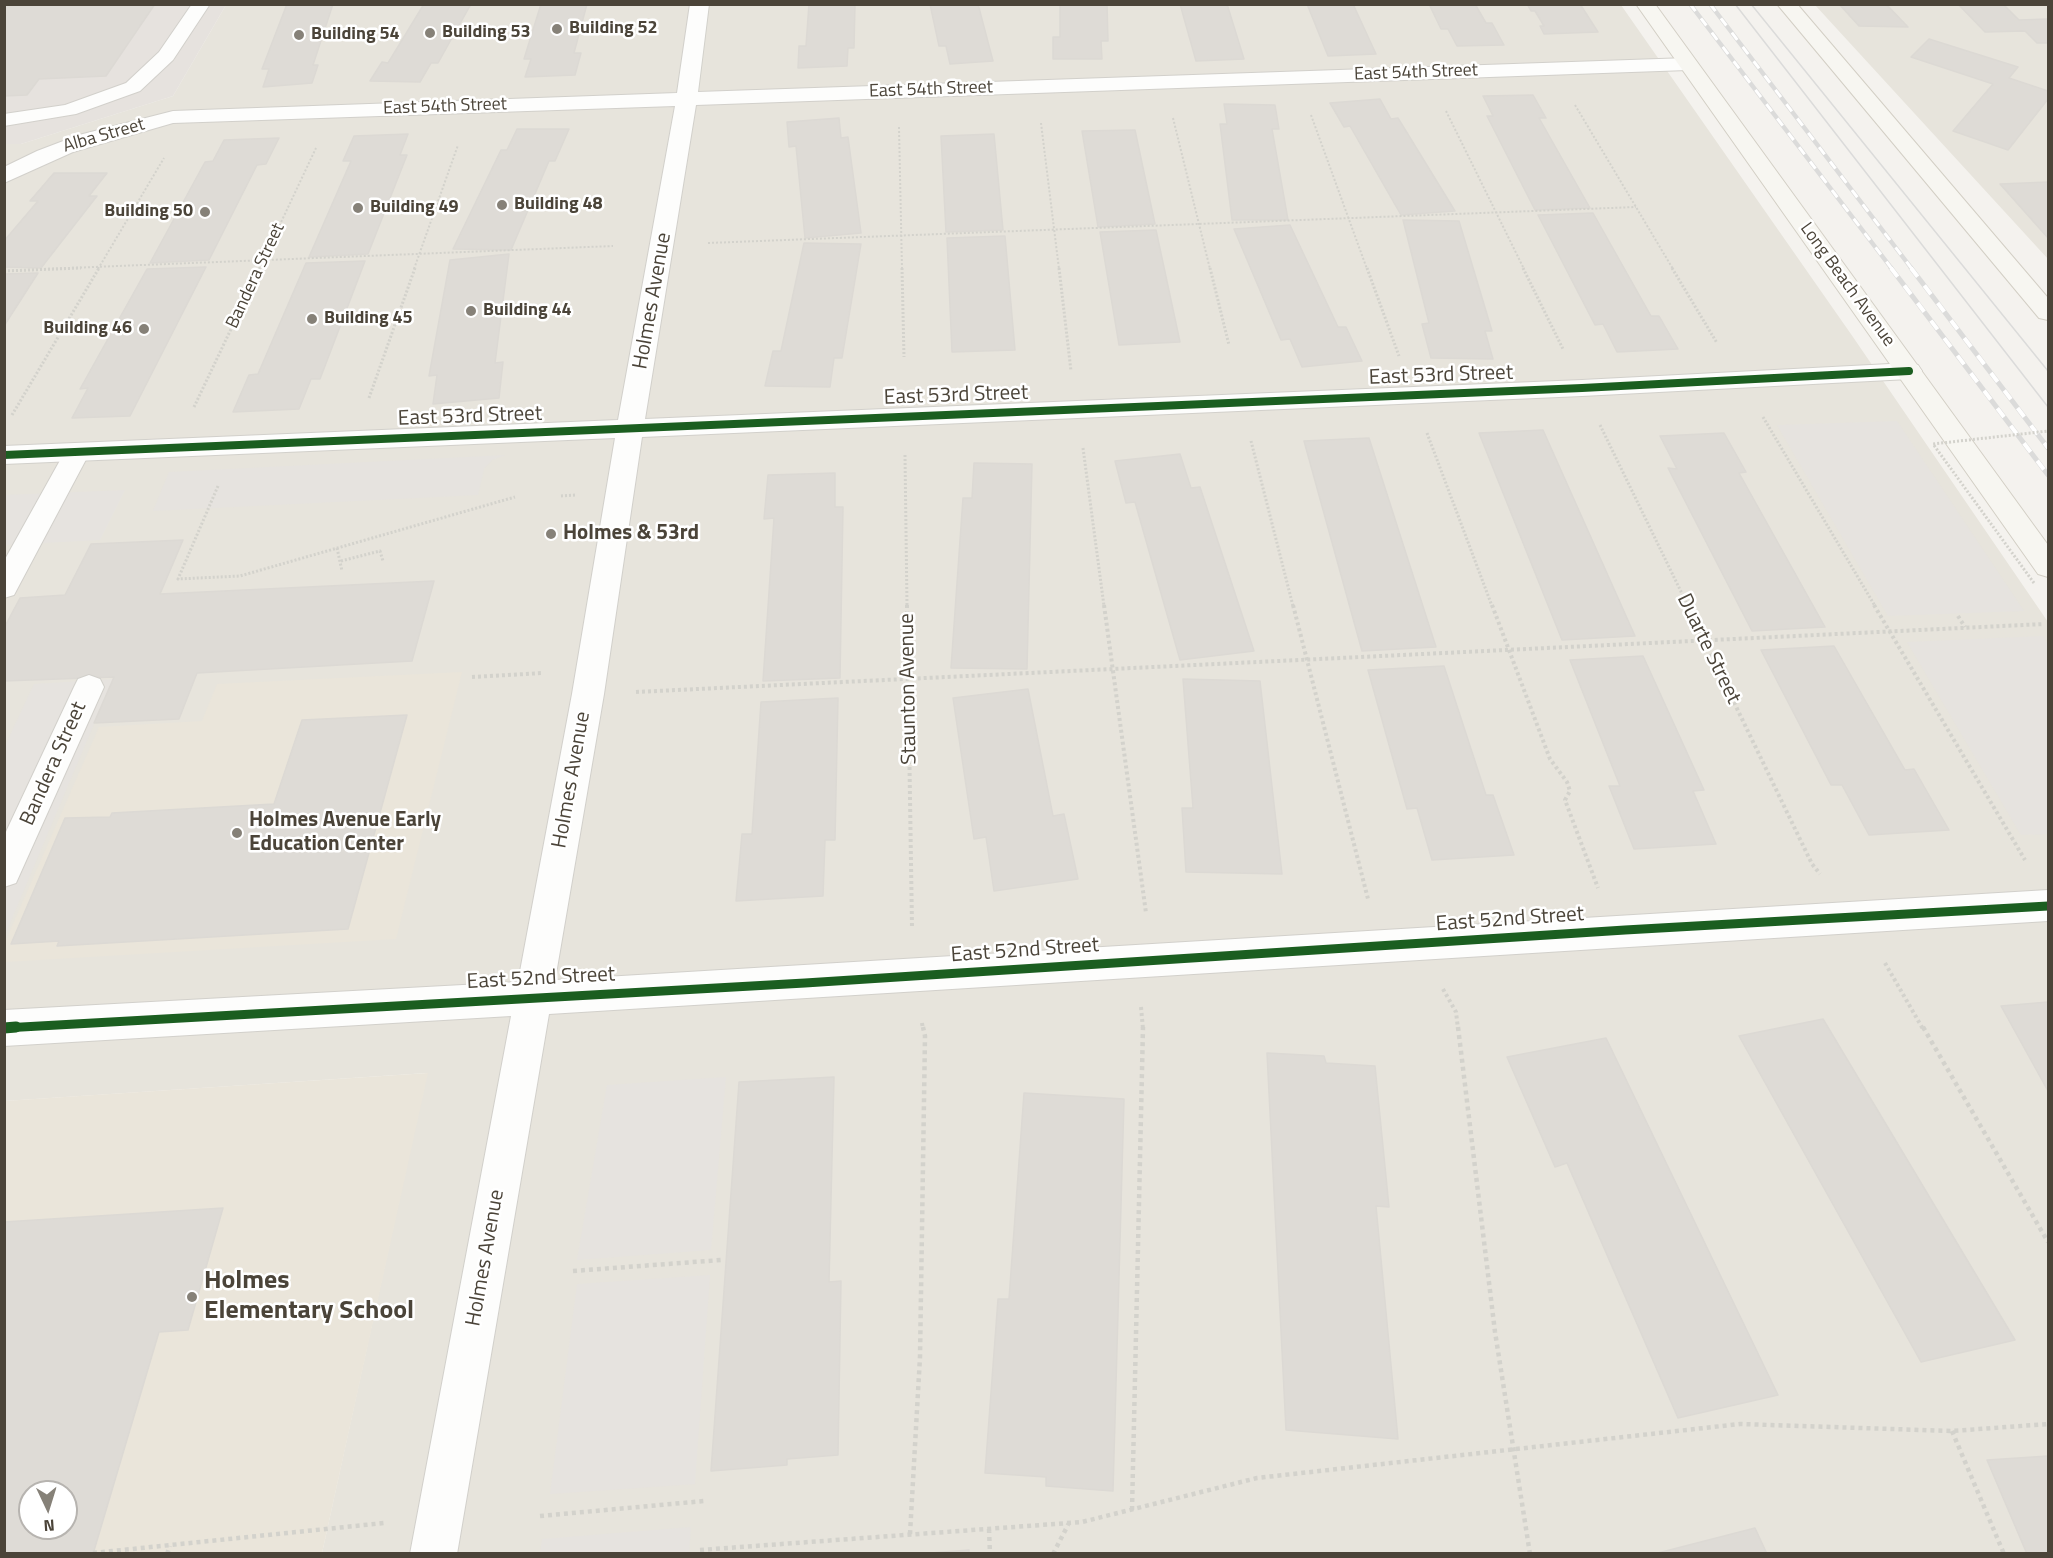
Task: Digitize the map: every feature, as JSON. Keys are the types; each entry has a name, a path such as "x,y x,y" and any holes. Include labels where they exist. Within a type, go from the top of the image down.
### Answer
{"street":[{"name":"Holmes Avenue","path":"433,1554 588,694 630,428 687,98 700,4"},
{"name":"Long Beach Avenue","path":"1645,4 1909,371 2041,574"},
{"path":"1786,4 2049,313"},
{"name":"East 54th Street","path":"173,117 1688,64"},
{"name":"Alba Street","path":"4,176 52,151 96,135 173,117"},
{"name":"East 53rd Street","path":"4,455 1582,388 1909,371"},
{"name":"East 52nd Street","path":"4,1028 368,1005 533,998 926,975 1852,916 2049,906"}],"lane":[{"path":"4,120 69,110 133,87 166,56 201,4"},
{"path":"4,588 77,452"},
{"name":"Bandera Street","path":"4,873 89,687"}],"path":[{"path":"1571,98 1717,343"},
{"path":"1442,102 1563,349"},
{"path":"1309,108 1400,356"},
{"path":"1172,112 1229,345"},
{"path":"899,121 904,357"},
{"path":"1040,121 1070,358"},
{"path":"369,399 461,138"},
{"path":"12,416 166,157"},
{"path":"708,243 1636,207"},
{"path":"4,271 613,246"},
{"path":"1759,411 2030,868"},
{"path":"1424,426 1550,759 1567,782 1570,791 1565,800 1600,894"},
{"path":"2041,574 1933,444 2049,431"},
{"path":"1250,434 1370,906"},
{"path":"1083,442 1148,922"},
{"path":"219,482 178,579 240,576 515,497"},
{"path":"337,548 342,571"},
{"path":"341,561 380,550 383,561"},
{"path":"1958,616 1965,627"},
{"path":"647,692 2044,624"},
{"path":"472,677 526,674"},
{"path":"1882,958 2049,1242"},
{"path":"1442,986 1456,1012 1495,1332 1530,1554"},
{"path":"1132,1510 1142,1035 1140,1004"},
{"path":"910,1534 920,1345 925,1036 921,1018"},
{"path":"573,1271 721,1260"},
{"path":"700,1550 1069,1523 1132,1510 1257,1478 1740,1424 1952,1431 2049,1424"},
{"path":"1952,1431 2004,1554"},
{"path":"540,1516 704,1502"},
{"path":"1053,1554 1069,1523"},
{"path":"93,1553 342,1527"},
{"path":"989,1529 990,1554"},
{"path":"167,1554 170,1546"}],"shaded area":[{"path":"4,5 226,5 173,96 21,144 5,144"},
{"path":"226,5 1621,5 1853,337 2048,622 2048,1553 322,1553 427,1073 5,1101 4,144 21,144 173,96"},
{"path":"1815,5 2048,5 2048,259"},
{"path":"1897,421 2024,611 1888,616 1777,425"},
{"path":"506,455 492,460 484,469 478,495 153,511 169,472"},
{"path":"125,490 100,540 5,545 4,495"},
{"path":"2043,636 2048,644 2048,834 2021,835 1907,642"},
{"name":"Holmes Avenue Early Education Center","path":"462,672 396,939 5,962 5,942 99,727 202,721 217,684"},
{"path":"113,679 5,935 5,746 34,684"},
{"name":"Holmes Elementary School","path":"428,1073 322,1553 5,1553 4,1101"},
{"path":"726,1077 711,1250 577,1260 607,1085"},
{"path":"710,1275 695,1484 550,1494 577,1284"},
{"path":"691,1527 689,1553 540,1553 542,1539"}],"building":[{"path":"4,4 155,4 106,76 39,79 27,95 4,96"},
{"name":"Building 54","path":"287,4 333,4 313,65 318,65 312,83 263,87 269,69 262,69"},
{"name":"Building 53","path":"424,4 471,4 438,63 431,63 420,82 370,81 382,62 388,63"},
{"name":"Building 52","path":"541,4 587,4 574,53 581,53 575,75 525,77 531,59 524,59"},
{"path":"809,4 855,4 854,48 848,48 847,66 798,68 799,46 806,46"},
{"path":"930,4 978,4 993,61 950,64 946,46 939,46"},
{"path":"1060,4 1107,4 1108,41 1101,41 1102,59 1053,59 1053,37 1060,37"},
{"path":"1180,4 1227,4 1244,59 1196,61"},
{"path":"1307,4 1353,4 1376,54 1328,56"},
{"path":"1429,4 1475,4 1486,23 1492,23 1504,45 1457,46 1448,29 1441,29"},
{"path":"1527,4 1580,4 1598,32 1544,34 1540,26 1544,26 1535,11 1531,11"},
{"path":"1839,4 1886,4 1908,27 1859,26"},
{"path":"1958,4 2003,4 2019,20 2048,19 2048,43 2037,43 2025,31 1985,32"},
{"path":"1929,39 2018,67 2009,78 2048,91 2048,99 2008,150 1953,131 1993,84 1911,57"},
{"path":"1533,95 1546,118 1539,118 1590,208 1535,210 1487,116 1493,116 1483,96"},
{"path":"1380,99 1391,119 1398,118 1455,211 1401,215 1350,126 1344,127 1330,103"},
{"path":"1224,104 1275,105 1279,129 1272,129 1288,220 1232,220 1220,124 1227,124"},
{"path":"839,118 841,138 848,137 861,233 805,238 796,146 789,147 787,122"},
{"name":"Building 48","path":"517,129 569,129 555,161 549,161 511,250 453,249 501,150 507,150"},
{"path":"1135,130 1155,224 1098,227 1082,131"},
{"name":"Building 49","path":"408,134 400,155 407,155 368,254 309,257 351,161 343,161 354,136"},
{"path":"994,134 1003,230 946,232 941,136"},
{"name":"Building 50","path":"279,138 266,164 257,165 209,260 150,263 205,162 213,161 224,140"},
{"path":"54,173 107,173 89,196 97,196 41,268 4,267 4,241 38,201 30,201"},
{"path":"2048,182 2048,238 2000,184"},
{"path":"1593,213 1651,316 1659,316 1678,349 1617,352 1603,324 1595,325 1538,215"},
{"path":"1403,220 1459,221 1492,331 1485,331 1493,359 1431,358 1422,324 1429,323"},
{"path":"1290,225 1338,327 1346,327 1362,361 1302,367 1290,339 1281,340 1234,229"},
{"path":"1156,230 1180,342 1119,345 1100,232"},
{"path":"1005,236 1015,350 952,352 947,238"},
{"path":"804,243 861,244 842,358 834,358 830,387 765,386 773,351 781,351"},
{"name":"Building 44","path":"509,254 495,363 503,362 499,398 433,404 437,375 429,376 450,260"},
{"name":"Building 45","path":"365,261 320,379 311,379 299,409 233,412 249,375 258,374 306,263"},
{"name":"Building 46","path":"206,267 130,416 72,418 88,388 80,389 147,269"},
{"path":"38,273 4,326 4,274"},
{"path":"1543,430 1635,636 1562,640 1479,433"},
{"path":"1724,433 1746,472 1739,473 1825,627 1752,631 1668,468 1677,469 1660,436"},
{"path":"1369,438 1436,647 1362,651 1304,441"},
{"path":"1180,454 1191,488 1200,487 1254,651 1180,660 1135,502 1126,503 1115,461"},
{"path":"974,463 1032,464 1027,669 951,668 963,498 972,498"},
{"path":"835,473 835,507 843,507 840,678 763,681 774,518 764,519 768,475"},
{"path":"183,540 160,594 434,581 412,661 197,673 179,719 94,723 114,677 4,681 4,628 20,598 65,595 91,544"},
{"path":"1834,646 1905,770 1914,769 1949,830 1869,835 1842,785 1831,785 1761,650"},
{"path":"1643,656 1704,790 1693,791 1716,844 1634,849 1609,786 1620,786 1570,660"},
{"path":"1444,666 1486,795 1493,795 1514,855 1432,860 1417,808 1407,809 1368,670"},
{"path":"1183,679 1260,681 1282,874 1186,872 1182,808 1193,808"},
{"path":"1028,689 1053,816 1064,814 1078,879 994,891 986,837 974,839 953,698"},
{"path":"838,698 835,840 825,840 823,896 736,901 742,834 752,834 761,702"},
{"path":"407,715 348,929 57,946 59,941 11,944 65,818 110,817 112,813 274,804 302,720"},
{"path":"2048,1002 2048,1091 2001,1006"},
{"path":"1823,1019 2015,1340 1921,1362 1739,1036"},
{"path":"1606,1038 1778,1395 1678,1418 1567,1163 1555,1167 1507,1057"},
{"path":"1267,1053 1324,1056 1326,1063 1375,1066 1389,1207 1376,1206 1398,1439 1286,1430"},
{"path":"834,1077 829,1282 841,1281 838,1455 787,1459 787,1465 711,1471 739,1082"},
{"path":"1024,1093 1124,1099 1113,1491 1046,1486 1046,1477 985,1473 998,1299 1009,1299"},
{"path":"223,1208 188,1330 159,1332 93,1554 4,1554 4,1222"},
{"path":"2048,1456 2048,1554 2027,1554 1987,1460"},
{"path":"1755,1528 1767,1554 1654,1554"},
{"path":"969,1550 969,1554 918,1554"}],"tram line":[{"path":"1735,4 2048,407"},
{"path":"1751,4 2048,371"}],"railway":[{"path":"1690,4 1892,269"},
{"path":"1710,4 1912,269"},
{"path":"1891,268 2048,475"},
{"path":"1911,268 2048,448"}],"cycle path":[{"path":"4,455 1582,388 1909,371"},
{"path":"4,1028 805,983 1625,930 2048,906"}],"place":[{"name":"Building 52","path":"557,29"},
{"name":"Building 53","path":"430,33"},
{"name":"Building 54","path":"299,35"},
{"name":"Building 48","path":"502,205"},
{"name":"Building 49","path":"358,208"},
{"name":"Building 50","path":"205,212"},
{"name":"Building 44","path":"471,311"},
{"name":"Building 45","path":"312,319"},
{"name":"Building 46","path":"144,329"},
{"name":"Holmes & 53rd","path":"551,534"},
{"name":"Holmes Avenue Early Education Center","path":"237,833"},
{"name":"Holmes Elementary School","path":"192,1297"}]}
